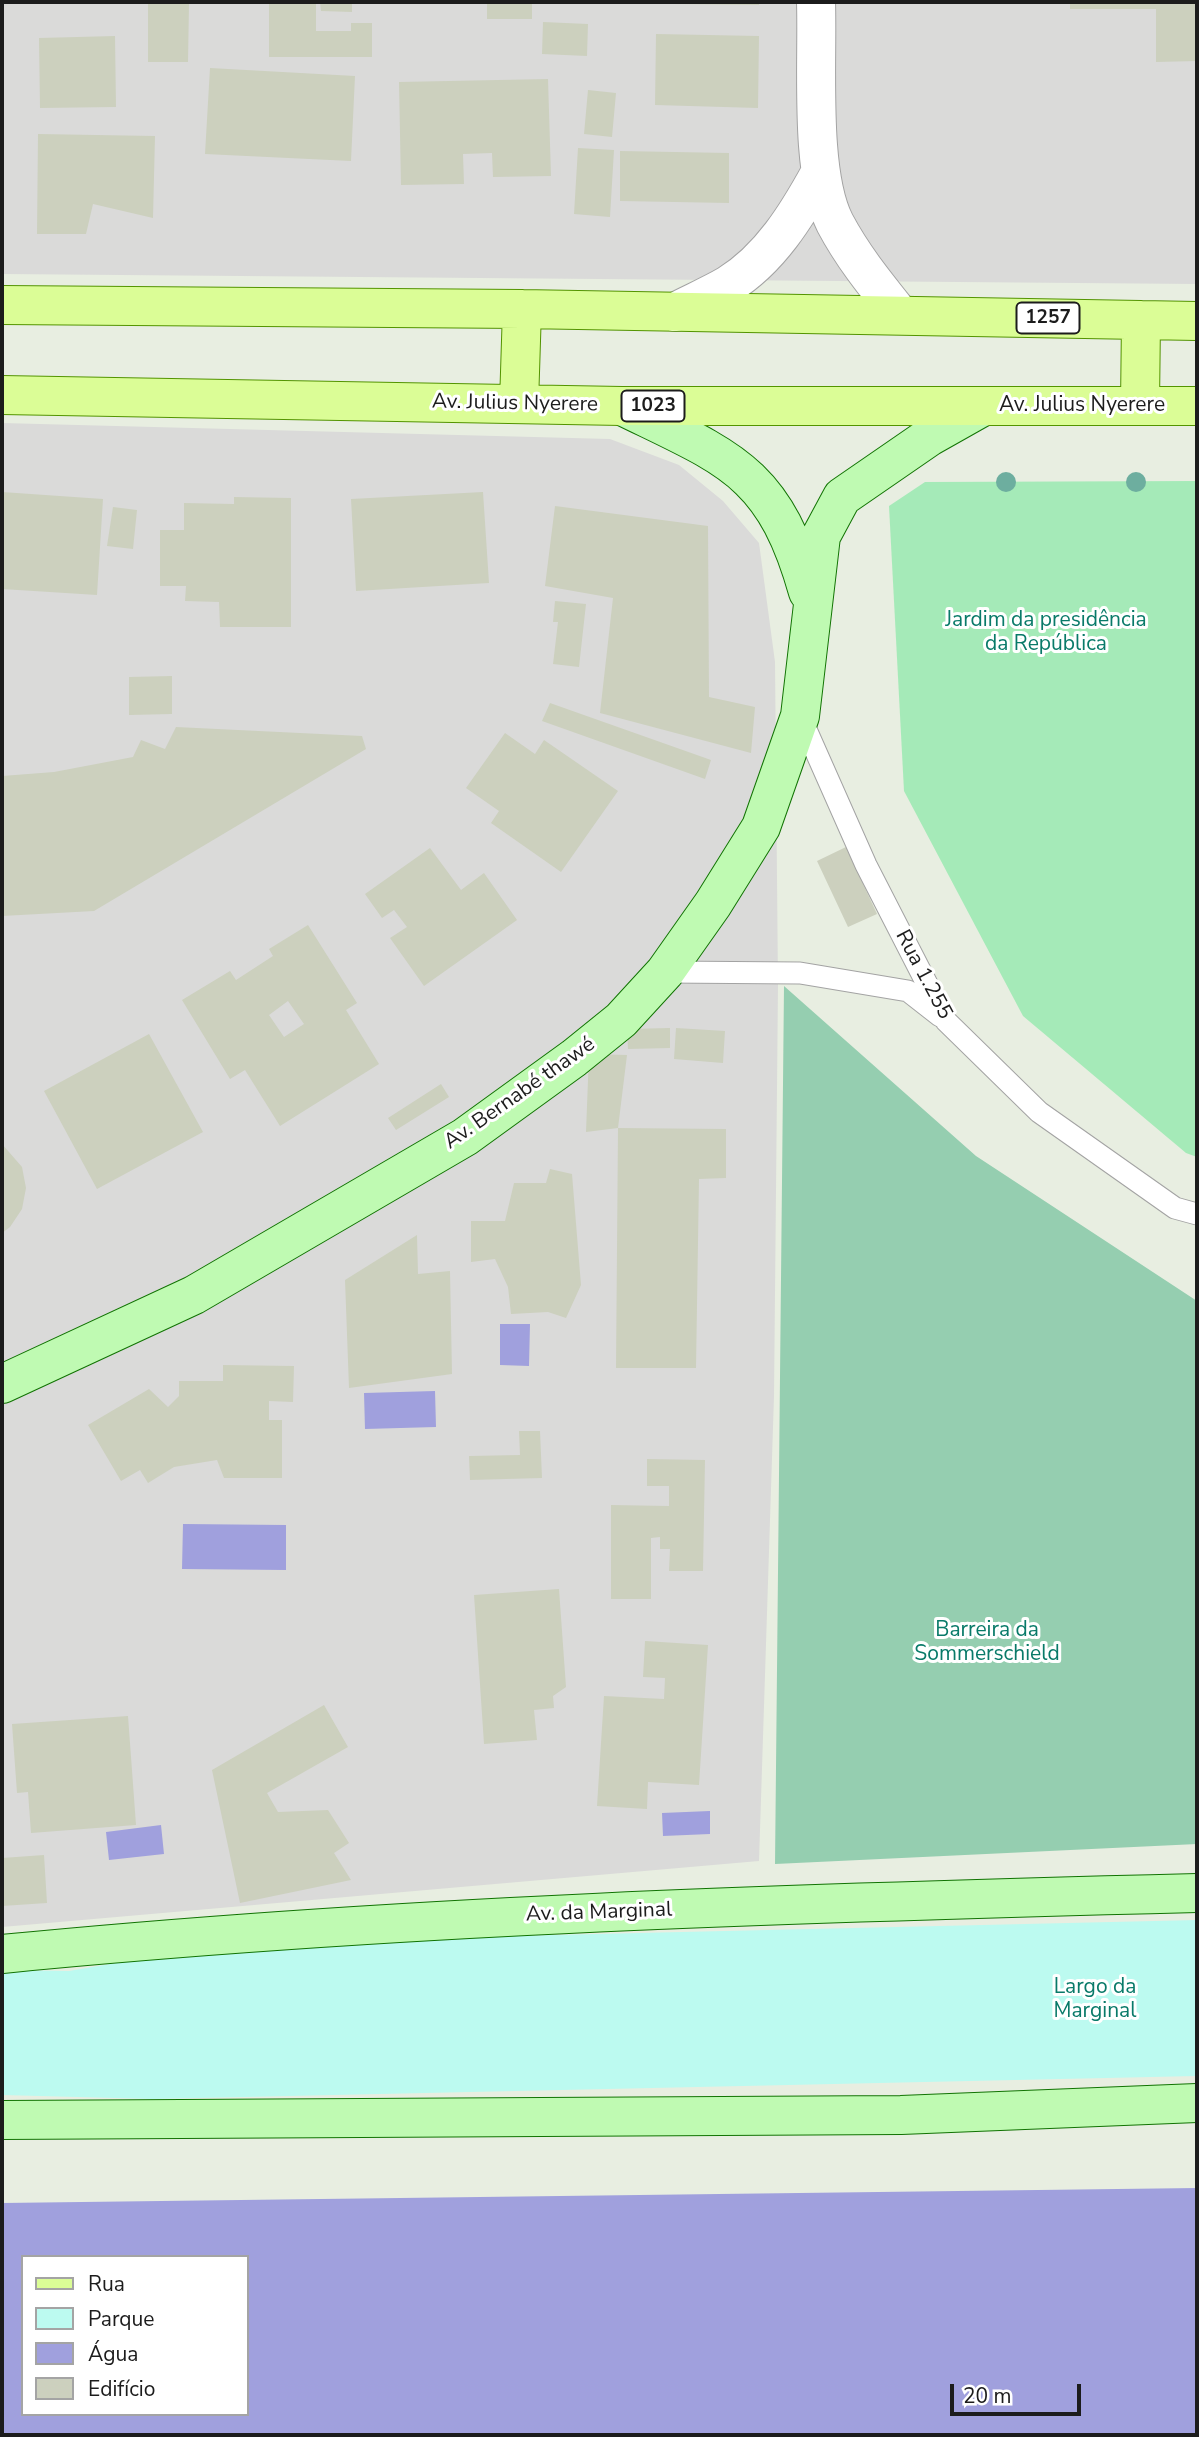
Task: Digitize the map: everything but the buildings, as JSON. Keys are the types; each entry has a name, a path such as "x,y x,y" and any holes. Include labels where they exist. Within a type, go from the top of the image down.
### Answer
{"main road":[{"path":"2,305 900,315"},
{"path":"519,404 522,309"},
{"name":"1257","path":"900,315 1197,321"},
{"path":"1140,404 1141,320"},
{"name":"Av. Julius Nyerere","path":"2,396 622,406 1197,406"},
{"path":"622,406 714,451 751,478 774,507 795,547 812,604"},
{"name":"Av. Bernabé thawé","path":"2,1384 194,1295 465,1137 574,1058 621,1020 665,972 713,904 761,827 800,716 821,536 842,497 929,438 984,406"},
{"name":"Av. da Marginal","path":"2,1954 111,1943 513,1916 1197,1893"},
{"path":"2,2120 901,2115 1197,2103"}],"street":[{"path":"816,2 820,173 834,221 858,262 900,315"},
{"path":"675,312 729,284 764,254 796,217 820,173"}],"lane":[{"name":"Rua 1.255","path":"800,716 866,865 946,1021 1039,1112 1175,1208 1197,1214"},
{"path":"665,972 800,973 908,991 946,1021"}],"shaded area":[{"path":"2,2 1197,2 1197,284 2,274"},
{"path":"2,423 610,439 679,465 723,501 759,543 775,662 778,985 774,1396 759,1861 2,1927"}],"green space":[{"name":"Jardim da presidência da República","path":"1197,481 1197,1157 1186,1153 1023,1016 904,791 889,506 925,482"},
{"name":"Barreira da Sommerschield","path":"784,986 976,1156 1197,1301 1197,1844 775,1864"},
{"name":"Largo da Marginal","path":"1197,1920 1197,2076 153,2099 2,2095 2,1970 69,1971 191,1950 424,1938"}],"water":[{"path":"500,1324 530,1324 529,1366 500,1365"},
{"path":"435,1391 436,1427 365,1429 364,1393"},
{"path":"183,1524 286,1525 286,1570 182,1569"},
{"path":"710,1811 710,1834 663,1836 662,1813"},
{"path":"161,1825 164,1854 109,1860 106,1832"},
{"path":"1197,2188 1197,2435 2,2435 2,2203"}]}
